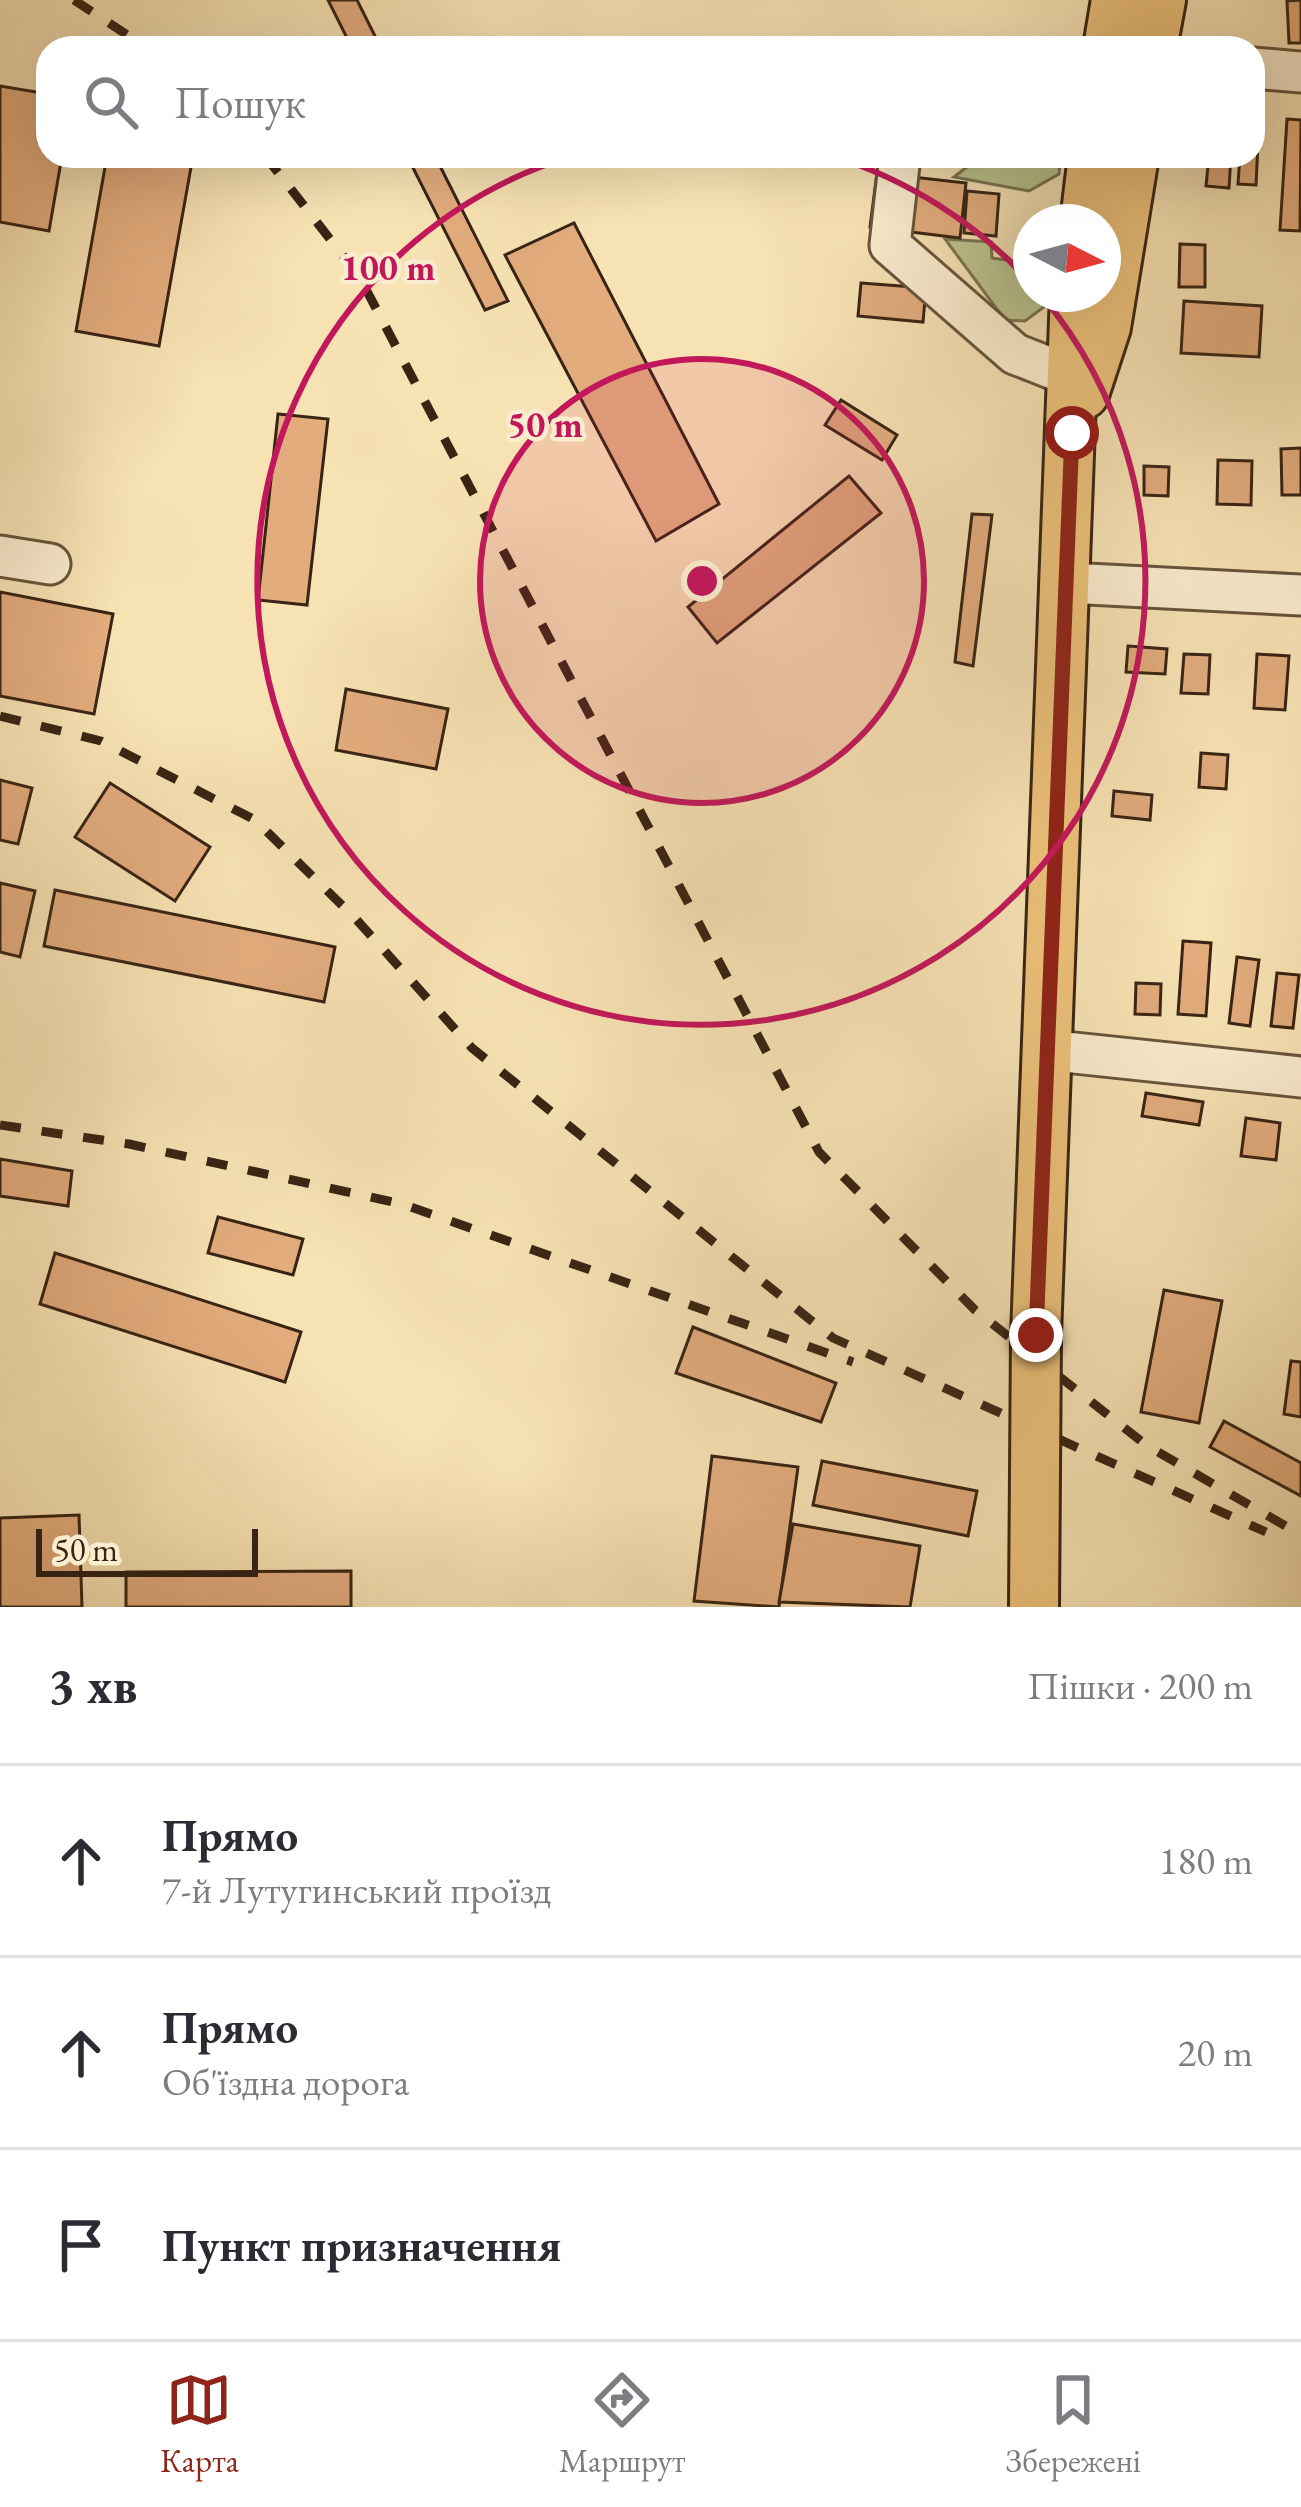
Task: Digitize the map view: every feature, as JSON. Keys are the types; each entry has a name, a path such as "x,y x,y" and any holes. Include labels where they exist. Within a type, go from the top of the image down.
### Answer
{"main road":[{"path":"1110,36 1116,0"},
{"path":"1154,36 1161,0"},
{"path":"1086,204 1091,168"},
{"path":"1072,433 1106,327 1132,168"},
{"path":"1034,1607 1036,1228 1068,583 1075,312"}],"street":[{"path":"1265,69 1301,72"},
{"path":"899,168 890,245 1015,354 1071,376"},
{"path":"0,556 50,564"},
{"path":"1068,583 1301,596"},
{"path":"1046,1050 1301,1077"}],"green space":[{"path":"966,168 1060,168 1059,174 1029,191 954,177"},
{"path":"945,239 991,242 992,258 1013,261 1013,312 1037,312 1025,321 1005,320"}],"building":[{"path":"328,0 357,0 375,36 346,36"},
{"path":"1301,0 1301,43 1289,43 1287,1"},
{"path":"0,86 36,92 36,168 60,168 49,231 0,222"},
{"path":"1287,119 1301,120 1300,231 1280,230"},
{"path":"105,168 191,168 159,346 76,331"},
{"path":"413,168 441,168 508,301 485,310"},
{"path":"1208,168 1230,168 1229,188 1206,186"},
{"path":"1239,168 1257,168 1256,185 1238,184"},
{"path":"877,173 966,183 960,238 870,227"},
{"path":"967,191 999,194 996,236 964,233"},
{"path":"574,223 719,504 656,541 505,255"},
{"path":"1180,244 1205,245 1205,287 1179,287"},
{"path":"861,283 926,288 923,322 858,316"},
{"path":"1184,301 1262,306 1259,357 1181,353"},
{"path":"841,400 897,435 882,460 825,425"},
{"path":"278,414 328,419 307,605 258,600"},
{"path":"1301,448 1301,495 1282,495 1281,449"},
{"path":"1218,460 1252,461 1251,505 1217,504"},
{"path":"1144,466 1169,467 1168,496 1144,495"},
{"path":"849,476 881,513 717,643 688,607"},
{"path":"972,514 992,515 973,666 955,662"},
{"path":"0,592 113,614 94,714 0,696"},
{"path":"1128,646 1167,649 1165,674 1126,672"},
{"path":"1184,654 1210,655 1208,694 1181,693"},
{"path":"1257,654 1289,656 1285,710 1254,708"},
{"path":"346,689 448,709 436,769 336,750"},
{"path":"1201,753 1228,755 1226,789 1199,787"},
{"path":"0,780 32,788 18,844 0,840"},
{"path":"110,783 210,847 175,901 75,837"},
{"path":"1114,791 1152,795 1150,820 1112,816"},
{"path":"0,883 35,891 20,957 0,952"},
{"path":"55,890 335,947 324,1002 44,946"},
{"path":"1183,941 1211,943 1206,1016 1178,1014"},
{"path":"1237,957 1259,960 1250,1026 1229,1023"},
{"path":"1277,973 1299,975 1293,1028 1271,1026"},
{"path":"1136,983 1161,984 1160,1015 1135,1014"},
{"path":"1146,1093 1203,1102 1199,1125 1142,1116"},
{"path":"1246,1118 1280,1123 1276,1160 1241,1156"},
{"path":"0,1159 72,1171 68,1206 0,1196"},
{"path":"218,1217 303,1239 293,1275 208,1253"},
{"path":"55,1253 301,1332 285,1382 40,1304"},
{"path":"1164,1290 1222,1301 1199,1423 1141,1412"},
{"path":"693,1327 836,1383 821,1422 676,1373"},
{"path":"1291,1361 1301,1362 1301,1417 1284,1414"},
{"path":"1224,1421 1301,1463 1301,1496 1210,1447"},
{"path":"712,1456 798,1467 779,1607 694,1601"},
{"path":"822,1461 977,1491 968,1536 813,1505"},
{"path":"79,1515 82,1607 0,1607 0,1518"},
{"path":"793,1524 920,1546 910,1607 779,1602"},
{"path":"351,1571 351,1607 126,1607 126,1572"}],"railway":[{"path":"74,0 129,36"},
{"path":"274,168 359,276 819,1152 975,1310 1146,1445 1301,1535"},
{"path":"0,716 101,741 255,820 355,918 472,1048 833,1338 1266,1532"},
{"path":"0,1125 129,1144 402,1204 853,1362"}],"route":[{"path":"1036,1335 1036,1228 1072,433"}]}
